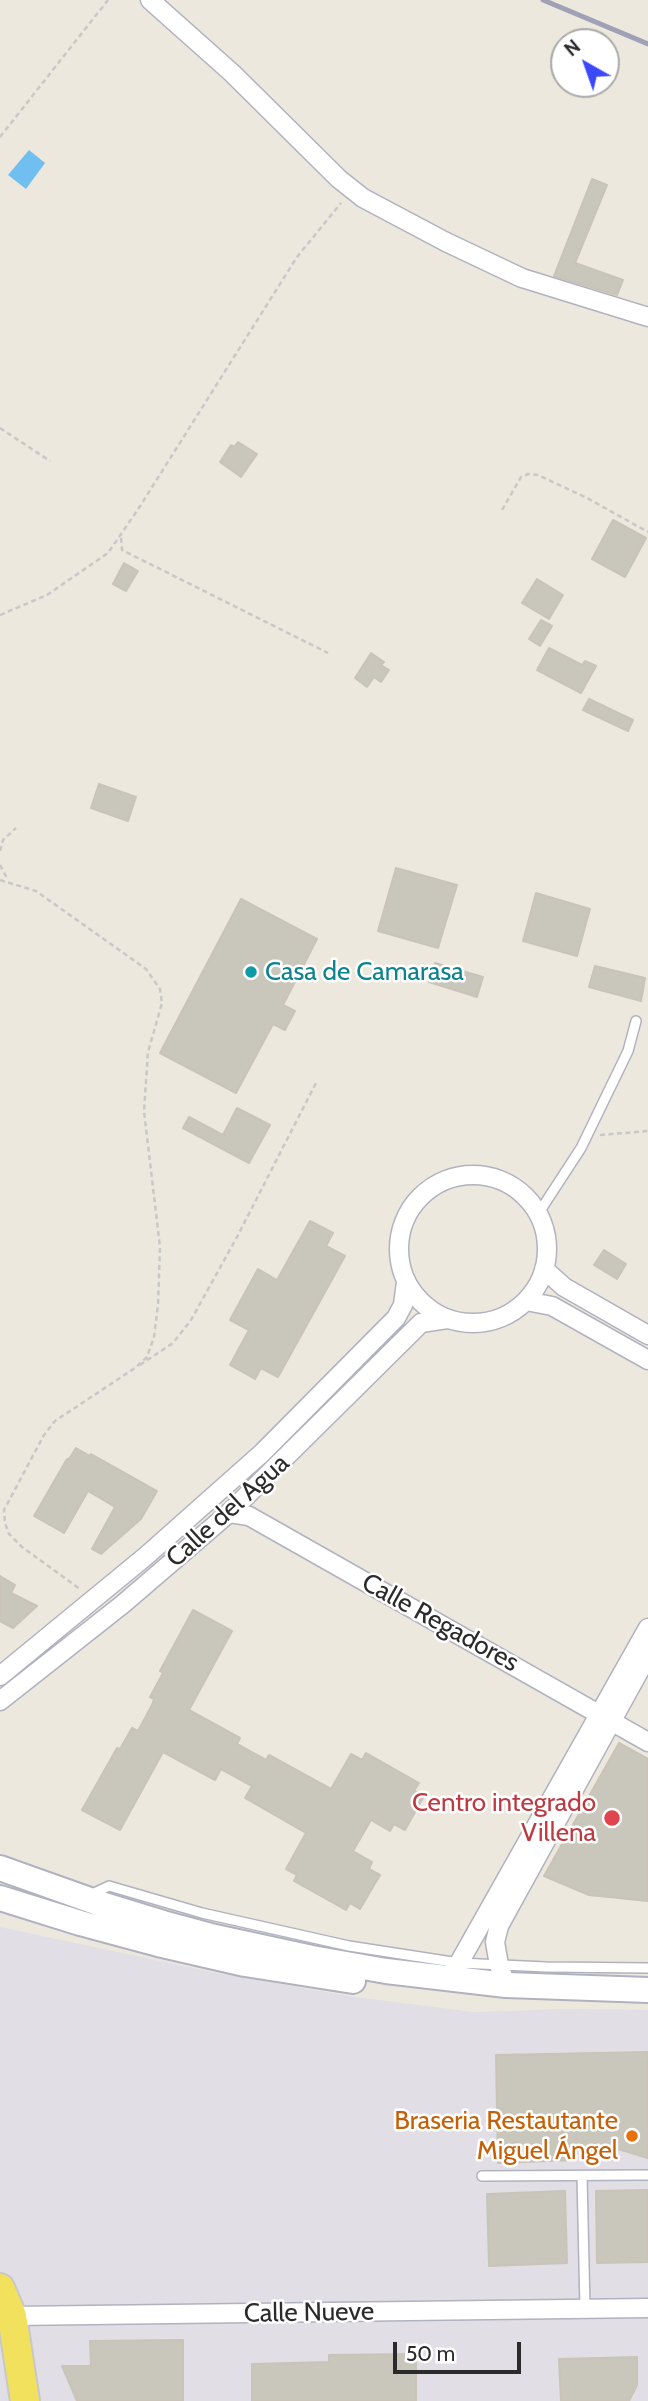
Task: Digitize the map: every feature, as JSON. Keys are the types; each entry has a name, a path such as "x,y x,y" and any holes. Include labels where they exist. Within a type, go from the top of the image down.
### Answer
{"main road":[{"path":"0,2288 12,2316 25,2401"},
{"path":"0,2344 11,2401"}],"street":[{"path":"150,0 232,73 363,198 522,278 648,317"},
{"path":"484,1176 506,1183 524,1196 538,1214 546,1241 544,1269 537,1286 526,1301 509,1314 489,1322 468,1323 447,1319 416,1298 406,1282 400,1260 400,1237 407,1216 421,1197 439,1184 461,1177 484,1176"},
{"path":"544,1269 564,1287 648,1335"},
{"name":"Calle del Agua","path":"0,1676 94,1600 262,1453 396,1318 403,1305 406,1282"},
{"path":"526,1301 552,1306 648,1360"},
{"name":"Calle del Agua","path":"0,1701 123,1604 229,1513 421,1323 447,1319"},
{"name":"Calle Regadores","path":"251,1492 264,1515 608,1713 648,1742"},
{"name":"Calle Regadores","path":"229,1513 249,1516 608,1713 648,1729"},
{"path":"503,1975 495,1942 499,1926 608,1713 648,1628"},
{"path":"453,1971 608,1713 648,1655"},
{"path":"0,1868 83,1898 176,1926 264,1948 357,1966 503,1975 648,1990"},
{"path":"0,1898 158,1944 245,1964 320,1977 500,1998 648,2004"},
{"name":"Calle Nueve","path":"12,2316 648,2308"}],"lane":[{"path":"538,1214 586,1137 628,1051 636,1021"},
{"path":"503,1975 648,1968"},
{"path":"582,2175 585,2309"},
{"path":"482,2176 648,2175"}],"path":[{"path":"0,137 108,0"},
{"path":"0,615 47,595 108,553 297,257 352,190"},
{"path":"0,428 50,461"},
{"path":"502,510 521,477 528,474 538,475 587,498 648,532"},
{"path":"122,534 122,550 328,653"},
{"path":"0,850 3,840 16,828"},
{"path":"0,865 9,882"},
{"path":"0,880 36,891 72,915 146,969 160,989 162,1003 145,1070 144,1111 160,1247 158,1305 154,1337 147,1357 135,1368"},
{"path":"94,1600 22,1547 9,1534 4,1510 44,1435 55,1421 173,1343 191,1320 317,1081"},
{"path":"586,1137 648,1131"}],"shaded area":[{"path":"0,1927 217,1973 356,1997 474,2012 648,2010 648,2401 0,2401"}],"water":[{"path":"29,150 45,163 26,189 8,175"}],"building":[{"path":"592,179 607,185 575,263 623,280 617,295 554,276"},
{"path":"238,442 257,454 241,477 220,462 231,445 234,447"},
{"path":"613,520 646,538 625,577 592,559"},
{"path":"124,563 138,571 126,591 113,584"},
{"path":"537,579 563,595 549,619 522,603"},
{"path":"541,620 552,626 540,646 529,639"},
{"path":"549,648 582,665 585,661 596,666 581,693 537,670"},
{"path":"371,653 384,662 381,665 389,670 381,682 374,677 367,687 355,678"},
{"path":"589,699 633,720 628,731 583,710"},
{"path":"99,784 136,797 128,821 91,808"},
{"path":"396,868 457,885 438,948 378,931"},
{"path":"536,893 590,909 577,956 523,941"},
{"name":"Casa de Camarasa","path":"241,899 317,939 283,1005 295,1011 285,1030 273,1024 236,1093 160,1053"},
{"path":"435,963 483,977 477,997 429,982"},
{"path":"595,966 645,978 641,1001 589,987"},
{"path":"237,1108 270,1125 249,1163 183,1128 189,1117 223,1135"},
{"path":"310,1221 333,1233 326,1246 345,1256 278,1377 261,1368 255,1379 230,1365 249,1330 230,1320 258,1269 277,1280"},
{"path":"604,1250 626,1264 617,1279 594,1265"},
{"path":"76,1448 157,1491 141,1519 101,1554 92,1549 115,1507 88,1491 64,1533 34,1516"},
{"path":"0,1576 15,1585 11,1593 37,1606 13,1628 0,1621"},
{"path":"193,1610 232,1631 189,1710 240,1738 237,1744 266,1760 269,1755 331,1789 351,1754 362,1760 366,1753 419,1783 414,1791 424,1796 405,1830 394,1824 390,1831 371,1820 353,1851 372,1862 369,1869 380,1875 360,1909 350,1903 346,1910 294,1881 297,1875 286,1869 306,1833 245,1798 252,1786 221,1769 215,1780 163,1752 120,1830 82,1810 117,1748 120,1749 132,1728 138,1731 152,1705 154,1699 150,1697 163,1673 160,1671"},
{"name":"Centro integrado Villena","path":"619,1743 648,1759 648,1901 589,1895 544,1876"},
{"path":"648,2052 648,2158 618,2149 614,2160 578,2149 575,2160 498,2163 496,2055"},
{"path":"648,2190 648,2262 597,2263 596,2191"},
{"path":"565,2191 567,2263 489,2266 487,2194"},
{"path":"183,2340 183,2401 77,2401 62,2366 91,2366 90,2341"},
{"path":"416,2354 416,2401 252,2401 252,2364 329,2362 329,2355"},
{"path":"637,2357 637,2385 629,2401 561,2401 559,2359"}],"railway":[{"path":"543,0 648,44"}],"place":[{"name":"Casa de Camarasa","path":"251,972"},
{"name":"Centro integrado Villena","path":"612,1818"},
{"name":"Braseria Restautante Miguel Ángel","path":"632,2136"}]}
